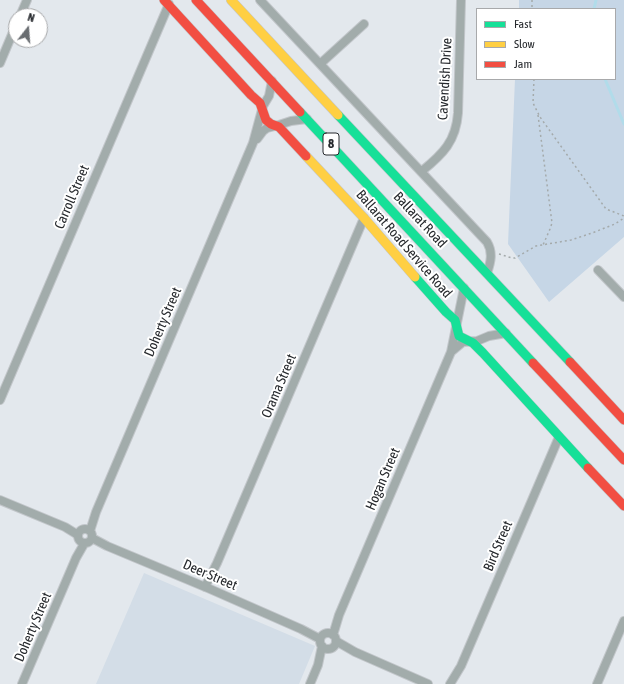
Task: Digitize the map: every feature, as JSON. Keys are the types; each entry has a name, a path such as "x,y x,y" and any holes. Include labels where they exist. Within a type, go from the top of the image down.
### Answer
{"main road":[{"name":"Ballarat Road","path":"196,0 624,460"},
{"name":"Ballarat Road","path":"231,0 624,420"},
{"name":"Ballarat Road Service Road","path":"166,2 260,102 264,118 288,136 455,320 459,336 470,342 483,353 624,506"}],"street":[{"path":"260,0 488,242 491,252 491,263 487,273"},
{"name":"Cavendish Drive","path":"422,171 448,145 455,130 458,113 461,0"},
{"name":"Carroll Street","path":"0,400 166,2"},
{"path":"320,64 364,24"},
{"path":"0,63 8,44"},
{"name":"Doherty Street","path":"22,684 253,144 262,109 270,93 272,81"},
{"name":"Doherty Street","path":"253,144 264,130 291,121 308,119"},
{"name":"Orama Street","path":"208,588 217,563 364,218"},
{"path":"598,270 624,297"},
{"name":"Hogan Street","path":"310,684 451,352 464,288"},
{"path":"451,352 459,344 464,342 477,341 489,336 506,333"},
{"name":"Bird Street","path":"450,684 461,666 559,437"},
{"name":"Deer Street","path":"0,500 208,588 428,684"},
{"path":"597,684 624,621"},
{"name":"Bird Street","path":"457,684 461,666"}],"path":[{"path":"491,252 506,257 515,258 536,246 571,240 615,224 624,217 606,209 538,113 533,103 534,80"},
{"path":"538,113 552,222 542,245"}],"shaded area":[{"path":"519,0 624,0 624,237 549,302 508,244 515,80 616,80 616,8 519,8"},
{"path":"144,573 315,646 299,684 96,684"}],"waterway":[{"path":"594,8 596,0"},
{"path":"605,80 624,124"}],"traffic: fast":[{"path":"300,112 533,363"},
{"path":"338,115 570,362"},
{"path":"415,277 455,320 459,336 473,343 483,353 588,468"}],"traffic: slow":[{"path":"231,0 338,115"},
{"path":"306,156 364,218 415,277"}],"traffic: jam":[{"path":"164,0 260,103 266,120 279,127 306,156"},
{"path":"196,0 300,112"},
{"path":"570,362 624,420"},
{"path":"533,363 624,460"},
{"path":"588,468 624,506"}]}
